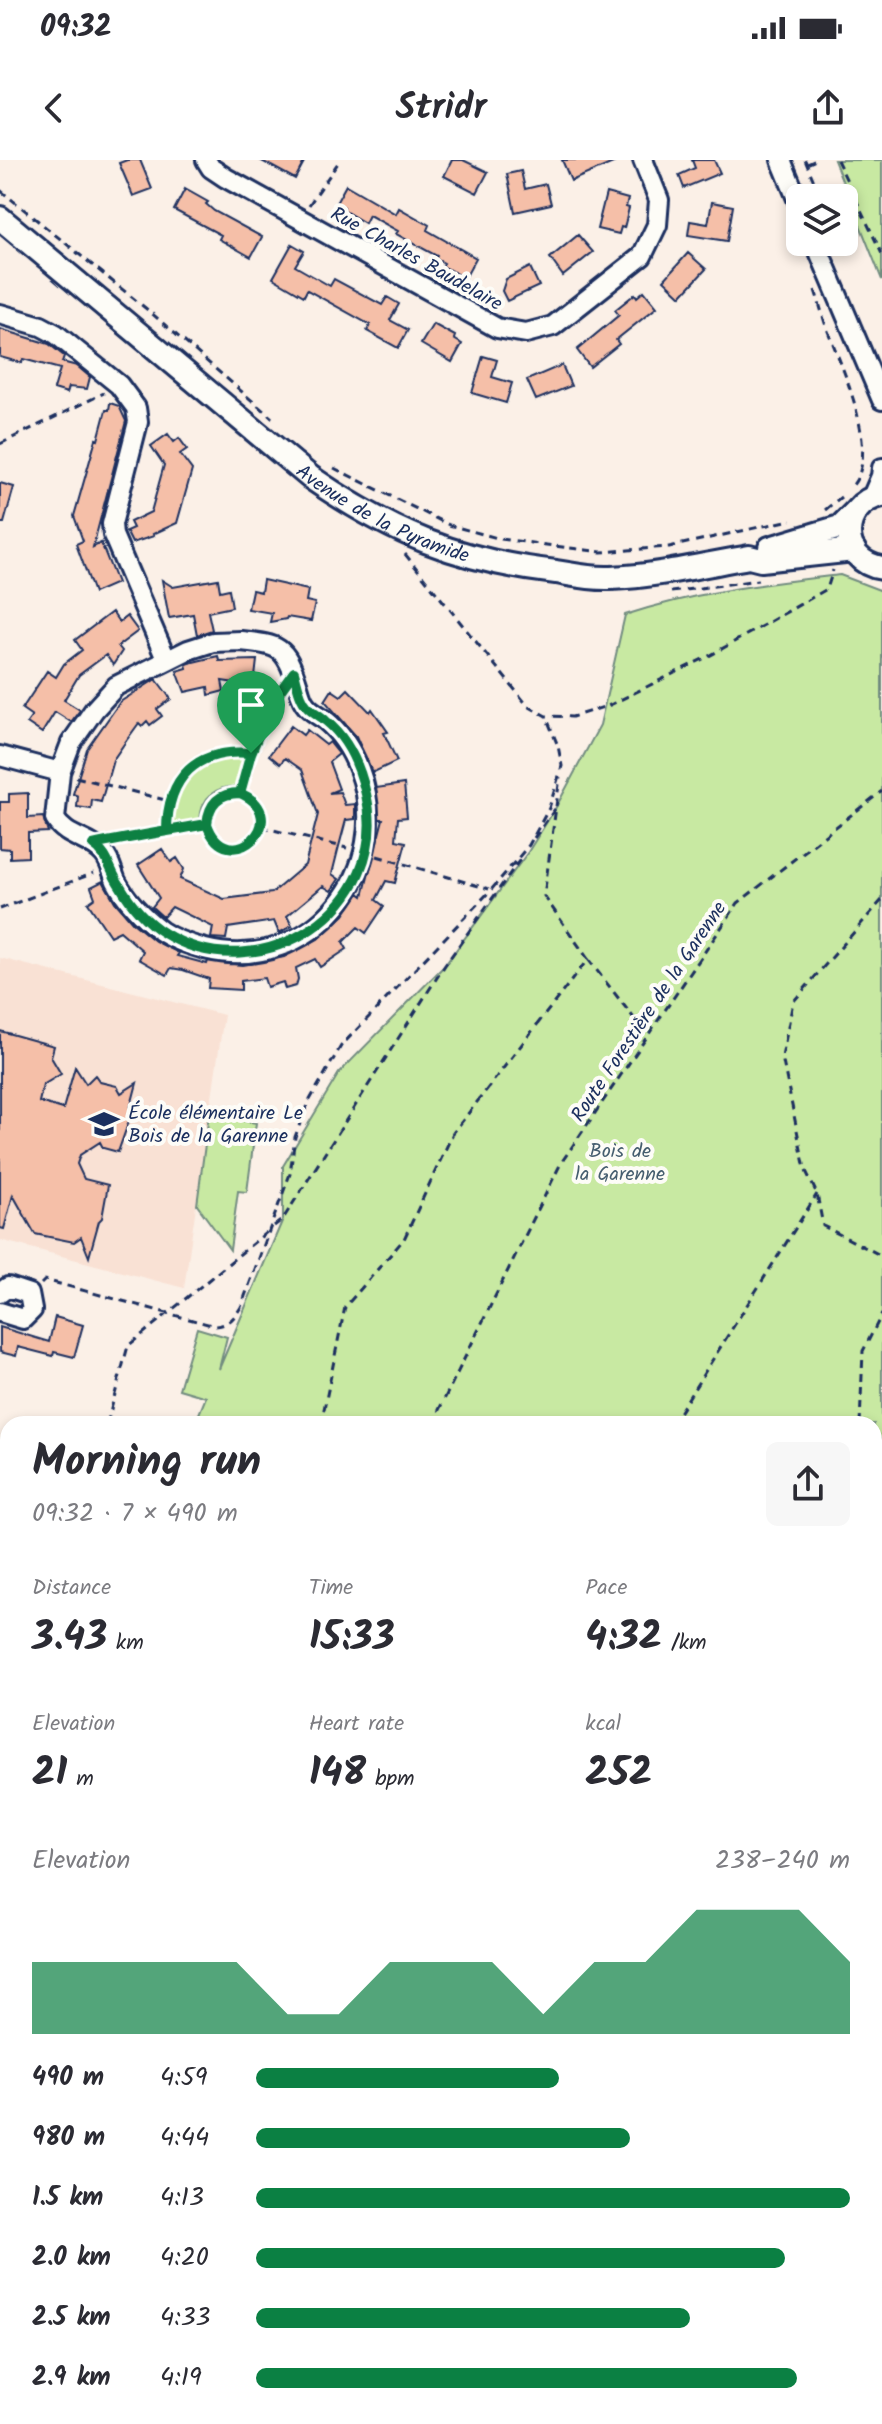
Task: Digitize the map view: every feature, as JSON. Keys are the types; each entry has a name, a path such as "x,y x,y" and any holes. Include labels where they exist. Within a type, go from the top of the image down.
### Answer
{"main road":[{"name":"Avenue de la Pyramide","path":"0,218 310,477 356,509 398,530 496,564 607,578 658,573 749,557 761,560 854,550"},
{"path":"749,557 761,550 840,527 870,501"},
{"path":"870,501 849,531 854,550 869,564 882,568"}],"street":[{"name":"Rue Charles Baudelaire","path":"206,160 211,168 226,178 497,328 526,333 553,326 642,256 657,225 659,200 643,160"},
{"path":"781,160 787,184"},
{"path":"814,256 882,400"},
{"path":"0,314 41,326 56,334 119,385 136,408 138,422 112,524 113,535 166,659"},
{"path":"870,501 882,468"},
{"path":"241,641 279,648 294,672 305,705 328,722 346,742 359,769 370,821 360,869 339,904 308,932 290,943 244,954 218,952 182,943 162,932 130,902 108,859 93,845 68,833 55,819 60,772 71,743 116,686 166,659 213,642 241,641"},
{"path":"0,756 60,772"},
{"path":"0,1293 8,1287 29,1294 32,1310 23,1319 0,1312"}],"path":[{"path":"300,219 340,160"},
{"path":"815,184 806,162 816,160"},
{"path":"837,160 882,254"},
{"path":"0,190 149,311 277,422"},
{"path":"814,286 826,326 862,415 865,445 857,482 822,512"},
{"path":"0,444 119,385"},
{"path":"323,462 449,525 501,539 601,552 669,547 746,532 800,517"},
{"path":"416,558 405,554 528,706 546,716 572,717 610,705 711,655 827,589 833,570"},
{"path":"660,594 770,578"},
{"path":"240,793 251,753 272,702 294,672"},
{"path":"546,716 562,766 544,896 648,1036"},
{"path":"167,831 169,801 184,775 205,758 233,751 251,753"},
{"path":"29,1294 45,1280 215,1326 225,1325 234,1319 290,1174 295,1137 307,1105 341,1046 491,890 529,845 549,808 562,766"},
{"path":"60,772 169,801"},
{"name":"Route Forestière de la Garenne","path":"436,1416 561,1163 738,903 882,791"},
{"path":"227,793 240,793 258,805 262,816 261,827 255,839 243,847 230,848 217,842 207,824 208,810 216,799 227,793"},
{"path":"109,1416 128,1346 283,1219 445,965 555,809"},
{"path":"93,845 207,824"},
{"path":"0,909 102,870 113,872"},
{"path":"882,900 793,1002 782,1057 805,1169 817,1194 823,1226 882,1256"},
{"path":"323,1416 345,1307 404,1239 453,1133 588,959"},
{"path":"677,1416 817,1194"},
{"path":"860,1416 863,1351 882,1314"}],"shaded area":[{"name":"École élémentaire Le Bois de la Garenne","path":"0,958 224,1015 184,1288 0,1240"}],"green space":[{"path":"834,160 882,160 882,280 858,220 858,184 844,184"},
{"name":"Bois de la Garenne","path":"840,575 882,591 882,1416 199,1416 206,1397 179,1389 197,1328 227,1337 219,1369 283,1219 283,1166 339,1073 445,965 528,852 555,809 600,725 625,615 705,594"},
{"path":"248,758 240,787 224,788 212,794 203,805 200,821 172,826 177,798 190,777 210,763"},
{"path":"209,1114 256,1123 247,1192 238,1191 230,1250 197,1205"}],"building":[{"path":"140,160 152,189 133,196 119,163"},
{"path":"260,160 305,160 295,179"},
{"path":"452,160 463,160 488,172 477,193 444,176"},
{"path":"562,160 620,160 571,181"},
{"path":"692,160 714,160 720,173 684,188 679,175 695,168"},
{"path":"521,171 525,189 546,184 551,204 515,212 507,174"},
{"path":"346,185 396,214 399,208 429,225 427,230 476,258 465,278 442,266 444,263 435,258 437,256 396,234 398,231 369,215 365,223 343,210 344,207 336,203"},
{"path":"185,189 208,202 206,204 214,211 262,237 251,257 219,239 221,235 174,210"},
{"path":"606,193 628,199 624,228 621,227 619,234 597,229"},
{"path":"712,202 733,206 727,241 688,235 690,221 708,224"},
{"path":"578,235 593,252 563,276 550,258"},
{"path":"292,244 304,251 295,266 330,286 334,279 382,305 387,297 399,304 390,320 408,330 398,348 367,331 370,325 307,290 304,296 273,278"},
{"path":"688,253 706,269 681,296 664,280"},
{"path":"530,267 539,286 507,301 502,291 506,279"},
{"path":"644,291 657,307 616,340 619,344 590,367 577,350 619,315 615,310 635,294 637,297"},
{"path":"433,324 455,336 454,339 462,344 452,362 421,344"},
{"path":"0,329 49,344 64,356 62,362 77,366 90,377 87,389 69,387 67,393 54,389 60,369 23,359 22,363 0,357"},
{"path":"483,356 497,360 492,377 512,383 506,403 472,393"},
{"path":"562,365 571,386 536,400 527,380"},
{"path":"110,403 119,406 126,421 93,547 101,543 117,583 94,593 76,544 83,541 74,516 96,439"},
{"path":"168,434 174,442 179,438 187,449 180,454 192,470 177,523 154,536 132,543 126,531 133,528 130,522 151,512 164,465 151,446"},
{"path":"0,483 14,487 4,523 0,523"},
{"path":"218,579 220,591 229,589 232,607 208,612 212,630 197,635 193,614 169,618 162,580 173,587"},
{"path":"263,580 308,590 306,601 315,603 311,621 287,617 270,622 272,613 248,609 252,590 261,592"},
{"path":"112,612 119,622 127,616 138,631 118,646 122,651 113,665 106,655 79,675 64,700 80,710 71,722 55,712 42,733 27,723 32,716 22,709 47,671 56,677 64,664 82,650 75,640"},
{"path":"218,656 219,661 257,660 254,686 222,681 224,691 209,695 208,687 185,692 177,671 187,668 186,664"},
{"path":"156,679 171,699 157,709 162,716 150,725 147,721 142,726 139,723 126,741 113,760 101,802 92,800 91,809 77,807 78,796 73,794 87,749 120,702"},
{"path":"348,689 370,712 372,709 388,732 384,733 397,761 372,773 356,736 325,701 332,690 341,696"},
{"path":"291,726 303,735 307,730 326,745 330,742 339,754 329,762 339,789 329,793 340,792 345,805 355,804 355,819 346,820 332,874 339,879 331,891 323,886 287,916 292,926 279,933 274,921 228,928 226,939 211,938 213,927 172,907 163,917 152,907 159,898 138,865 162,849 171,862 177,858 184,869 180,879 224,899 272,893 305,865 318,814 302,770 285,758 280,764 269,755"},
{"path":"404,784 407,817 398,818 396,840 406,842 395,883 386,881 376,900 384,906 366,933 358,927 343,942 347,949 320,967 315,959 296,968 296,986 285,989 283,982 267,987 264,978 241,981 241,990 208,988 209,979 183,970 171,968 167,975 139,959 143,951 120,931 110,936 88,903 95,898 91,887 103,881 115,902 133,923 155,941 179,953 177,956 207,964 208,961 242,965 284,957 318,939 344,915 359,893 363,896 383,819 379,819 376,788"},
{"path":"28,793 28,818 43,817 48,832 28,833 28,857 10,858 10,849 0,848 0,802 9,802 9,794"},
{"path":"0,1031 54,1046 51,1057 61,1074 43,1085 39,1102 63,1109 75,1067 86,1084 95,1075 100,1082 117,1086 121,1093 137,1083 118,1152 103,1148 100,1142 80,1155 77,1164 84,1179 108,1185 102,1218 89,1257 81,1237 74,1242 35,1234 13,1195 4,1229 0,1228"},
{"path":"55,1317 83,1325 74,1357 54,1352 53,1356 18,1347 16,1356 0,1352 0,1327 49,1342"}],"place":[{"name":"École élémentaire Le Bois de la Garenne","path":"104,1124"}],"route":[{"path":"251,753 233,751 194,764 169,801 167,831 207,824 217,842 230,848 243,847 255,839 262,816 258,805 240,793 251,753 272,702 294,672 305,705 328,722 346,742 359,769 370,821 360,869 339,904 308,932 290,943 244,954 218,952 182,943 162,932 130,902 116,881 108,859 93,845 207,824 208,810 216,799 227,793 240,793 251,753"}]}
